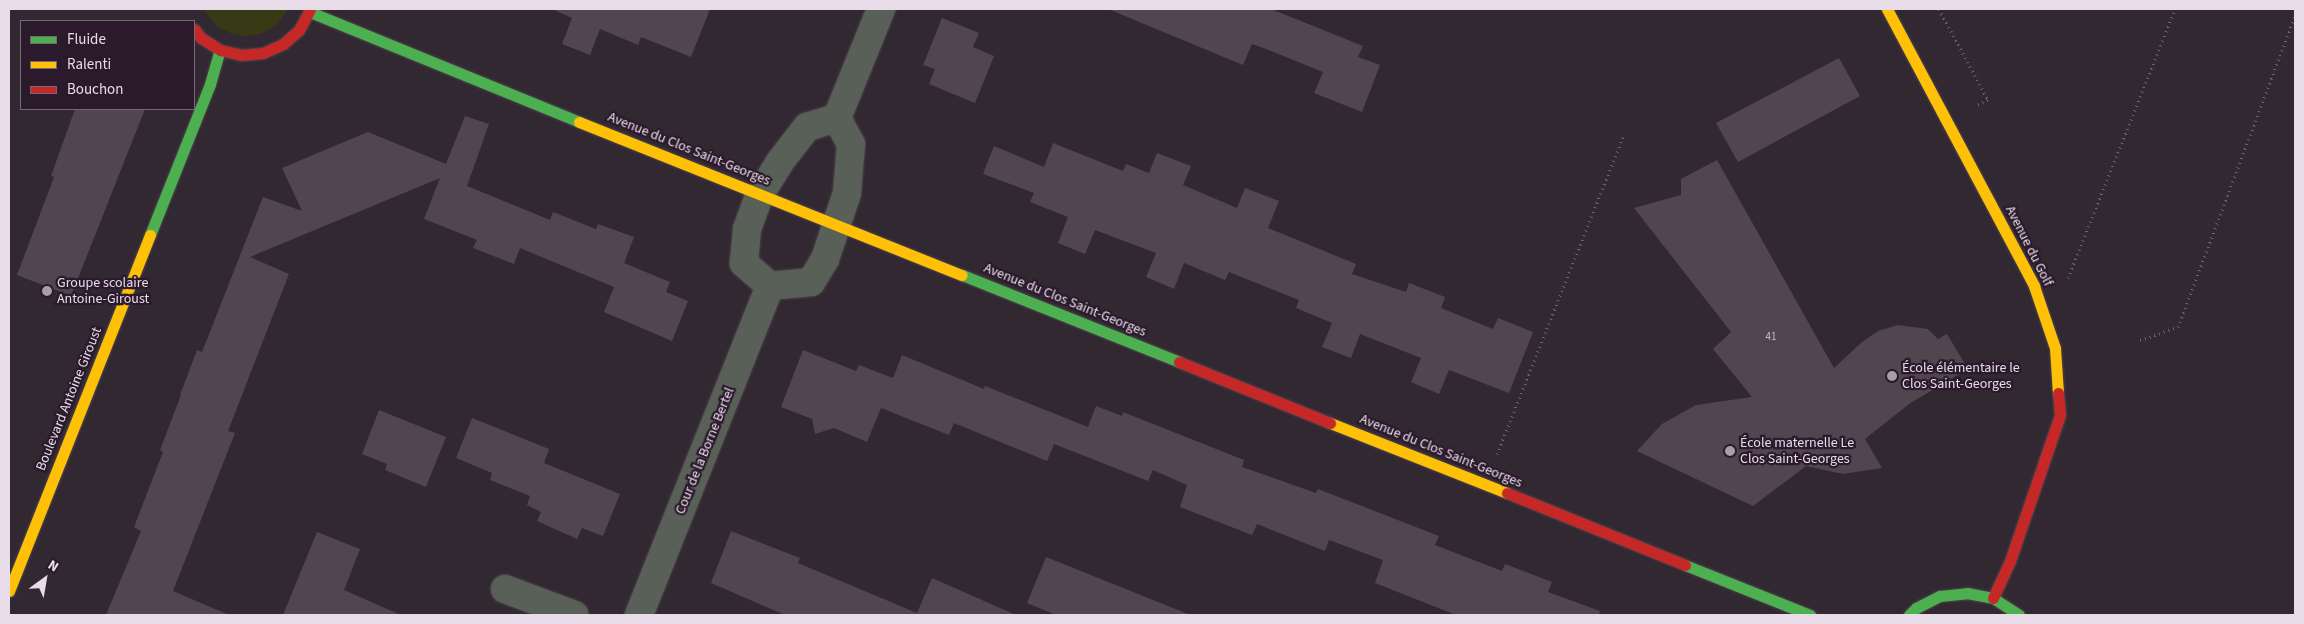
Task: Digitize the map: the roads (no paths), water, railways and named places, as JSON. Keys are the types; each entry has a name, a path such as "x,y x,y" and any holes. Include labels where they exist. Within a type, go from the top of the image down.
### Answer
{"street":[{"path":"837,118 881,9"},
{"name":"Avenue du Golf","path":"1887,9 2034,286 2055,348 2060,415 2010,561 1993,598"},
{"path":"195,30 201,38 220,50 241,55 263,53 283,44 294,35 310,10"},
{"name":"Avenue du Clos Saint-Georges","path":"310,10 358,33 1810,615"},
{"name":"Boulevard Antoine Giroust","path":"9,591 210,84 220,50"},
{"path":"837,118 851,144 848,193 826,259 811,282 770,286 744,264 748,229 760,194 779,163 807,126 837,118"},
{"name":"Cour de la Borne Bertel","path":"639,615 770,286"},
{"path":"505,589 574,615"},
{"path":"1909,615 1916,608 1940,596 1966,592 1993,598 2019,615"}],"place":[{"name":"Groupe scolaire Antoine-Giroust","path":"47,291"},
{"name":"École élémentaire le Clos Saint-Georges","path":"1892,376"},
{"name":"École maternelle Le Clos Saint-Georges","path":"1730,451"}]}
